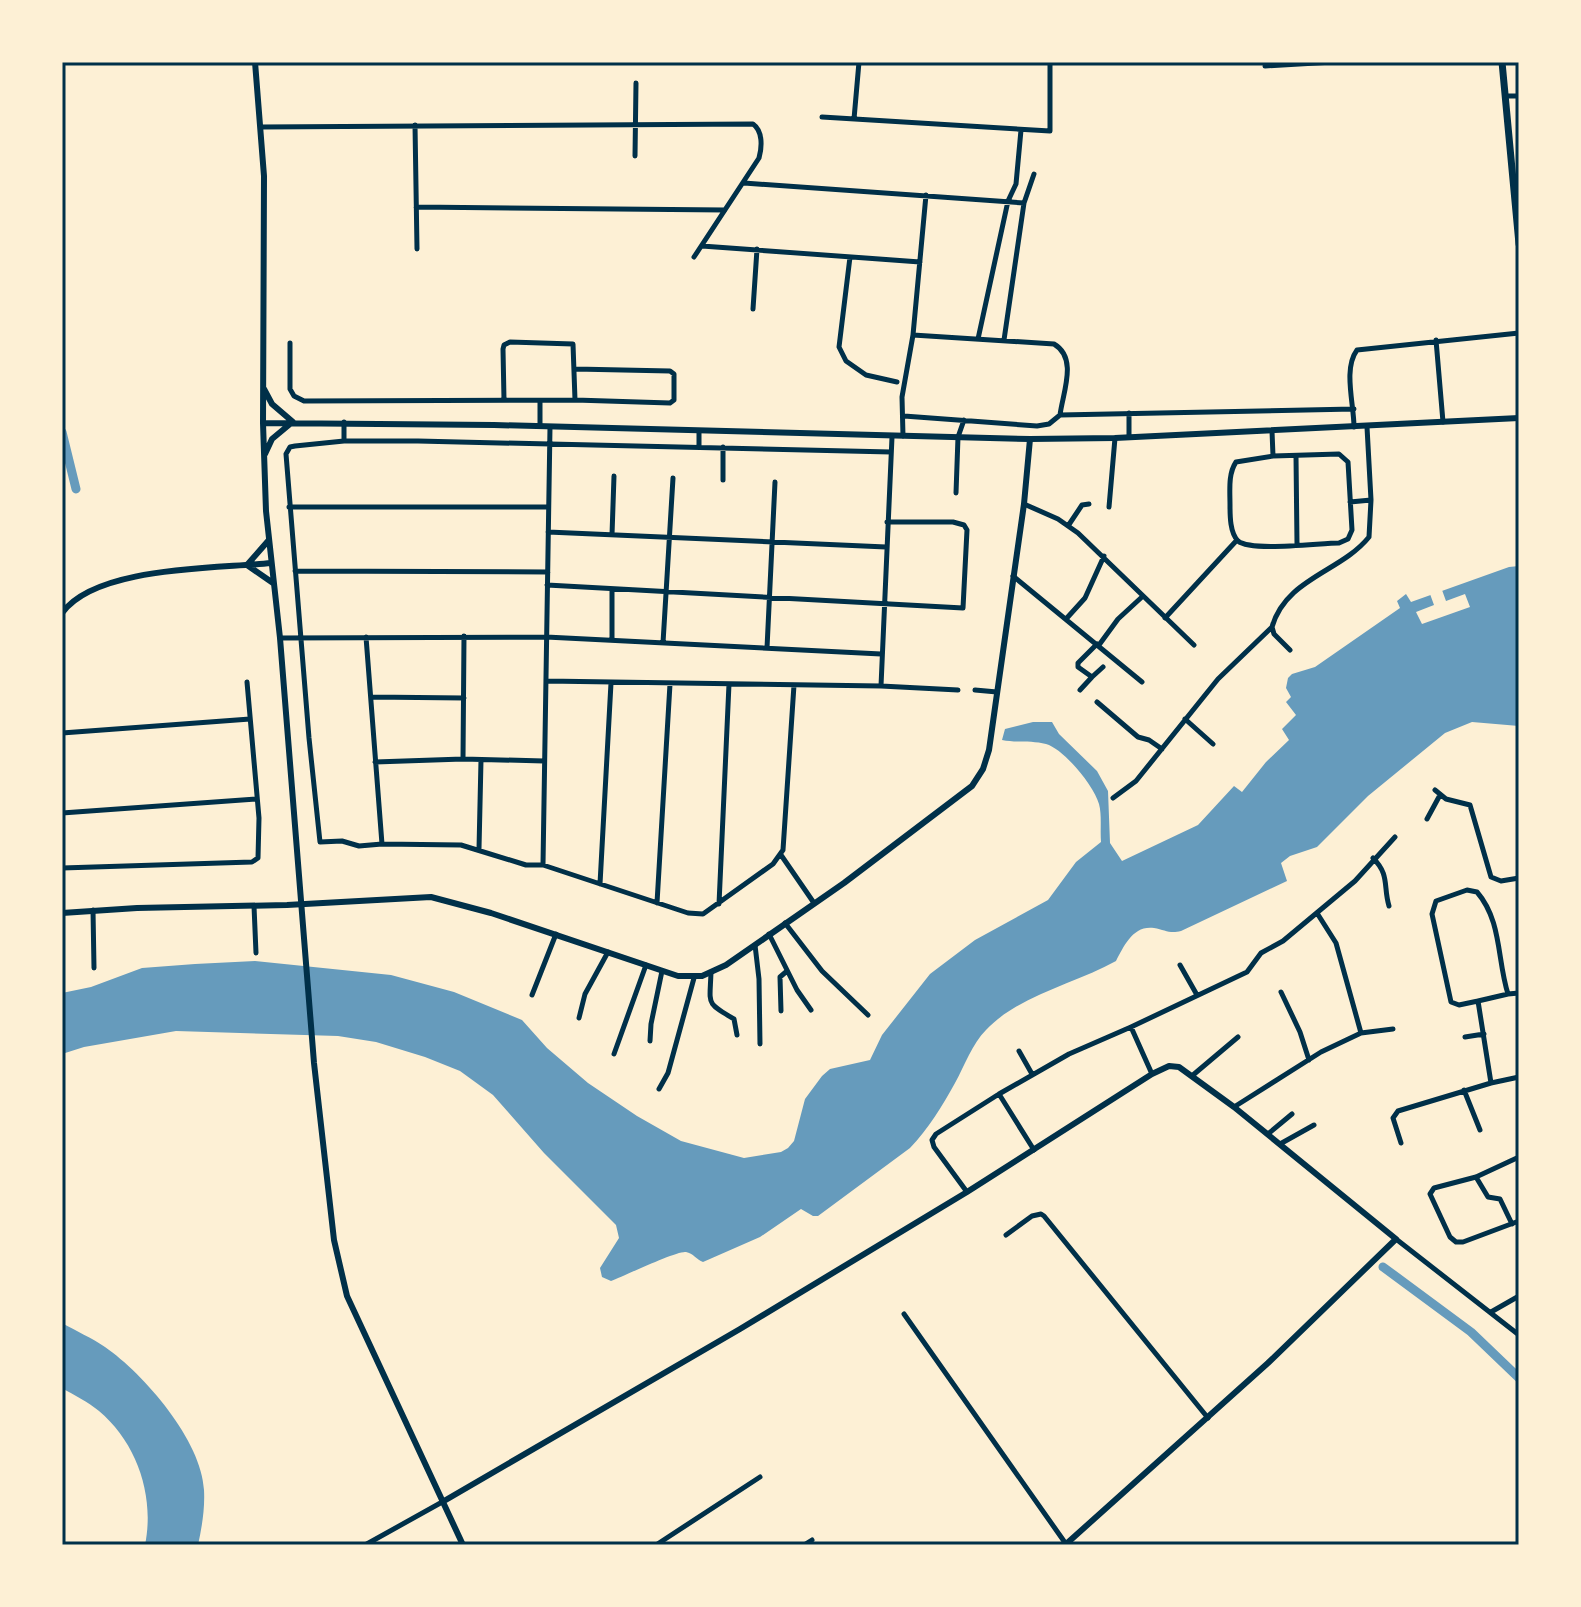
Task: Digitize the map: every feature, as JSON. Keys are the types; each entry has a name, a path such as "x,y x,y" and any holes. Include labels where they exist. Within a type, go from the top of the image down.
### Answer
{"main road":[{"path":"1502,62 1519,244"}],"street":[{"path":"255,62 261,127 265,296 263,457 314,1063 334,1240 347,1296 463,1545"},
{"path":"854,119 859,62"},
{"path":"822,117 1050,131 1050,62"},
{"path":"1265,66 1333,62"},
{"path":"635,156 636,83"},
{"path":"1505,96 1519,96"},
{"path":"261,127 734,122 756,125 762,150 744,183 694,257"},
{"path":"415,125 417,249"},
{"path":"978,339 1008,201 1016,184 1021,130"},
{"path":"1004,340 1024,203 1034,174"},
{"path":"744,183 1024,203"},
{"path":"903,434 902,397 913,335 926,195"},
{"path":"416,207 725,210"},
{"path":"702,246 920,262"},
{"path":"753,309 757,249"},
{"path":"850,257 839,347 846,361 866,375 897,382"},
{"path":"1354,427 1350,369 1357,350 1519,333"},
{"path":"913,335 1048,342 1064,350 1068,362 1060,415"},
{"path":"1436,340 1443,423"},
{"path":"504,400 503,349 507,342 569,342 575,346 575,400"},
{"path":"290,343 291,393 304,401 575,400 670,403 674,400 674,374 670,371 575,369"},
{"path":"263,387 272,404 293,422"},
{"path":"540,401 540,426"},
{"path":"904,420 1037,426 1049,424 1060,415 1354,409"},
{"path":"1129,413 1129,437"},
{"path":"263,423 540,426 1030,439 1115,438 1519,418"},
{"path":"263,457 272,439 293,422"},
{"path":"344,422 344,441"},
{"path":"956,493 959,435 963,423"},
{"path":"543,865 550,427"},
{"path":"1113,798 1136,781 1218,679 1272,627 1282,607 1300,586 1365,542 1371,530 1367,427"},
{"path":"699,431 699,447"},
{"path":"1272,431 1273,456"},
{"path":"881,686 892,437"},
{"path":"1109,507 1115,438"},
{"path":"62,913 431,897 556,934 685,978 711,972 814,903 972,786 983,769 998,692 1030,439"},
{"path":"794,685 781,855 709,912 696,914 543,865 526,865 479,849 452,844 359,846 342,841 322,843 318,839 285,459 287,450 295,446 344,441 550,442 891,452"},
{"path":"723,447 723,480"},
{"path":"1296,456 1297,544"},
{"path":"1296,456 1344,456 1348,462 1352,530 1348,539 1339,543 1248,546 1237,540 1233,534 1230,512 1233,466 1242,459 1296,456"},
{"path":"612,535 614,476"},
{"path":"663,643 673,478"},
{"path":"767,648 775,482"},
{"path":"1350,502 1371,500"},
{"path":"1024,504 1068,526 1104,556 1194,645"},
{"path":"1068,526 1082,505 1089,504"},
{"path":"289,507 548,507"},
{"path":"547,585 963,608 964,525 953,522 887,522"},
{"path":"548,532 886,547"},
{"path":"247,565 269,540"},
{"path":"1165,618 1237,540"},
{"path":"1066,619 1085,598 1104,556"},
{"path":"62,613 70,601 83,593 117,580 271,563"},
{"path":"247,565 273,583"},
{"path":"295,571 548,572"},
{"path":"1013,576 1142,682"},
{"path":"612,589 612,640"},
{"path":"1092,677 1077,665 1143,596"},
{"path":"1272,627 1274,634 1290,650"},
{"path":"463,759 464,636"},
{"path":"366,637 382,844"},
{"path":"280,638 546,637 881,654"},
{"path":"1080,690 1103,667"},
{"path":"546,681 958,690"},
{"path":"62,868 252,862 260,855 247,682"},
{"path":"600,884 611,683"},
{"path":"657,903 670,684"},
{"path":"719,905 729,684"},
{"path":"975,690 998,692"},
{"path":"371,697 464,698"},
{"path":"1097,702 1138,737 1152,741 1162,749"},
{"path":"62,733 250,719"},
{"path":"1185,719 1213,744"},
{"path":"375,762 463,759 544,761"},
{"path":"479,849 481,760"},
{"path":"1435,790 1440,795 1470,805 1491,877 1501,881 1519,878"},
{"path":"1427,819 1440,795"},
{"path":"62,813 257,799"},
{"path":"967,1192 934,1147 932,1140 936,1134 1069,1054 1247,972 1257,956 1283,941 1355,881 1395,837"},
{"path":"781,855 814,903"},
{"path":"1373,858 1386,874 1389,906"},
{"path":"1508,994 1490,912 1477,892 1467,890 1436,901 1432,914 1451,1002 1459,1005 1519,993"},
{"path":"254,906 256,953"},
{"path":"93,910 94,968"},
{"path":"1317,913 1336,943 1361,1033"},
{"path":"785,923 822,971 868,1015"},
{"path":"532,995 556,934"},
{"path":"769,934 811,1010"},
{"path":"755,945 760,1044"},
{"path":"579,1018 585,994 608,952"},
{"path":"614,1054 646,965"},
{"path":"1180,965 1197,995"},
{"path":"650,1041 662,971"},
{"path":"781,1011 780,977 787,971"},
{"path":"711,972 710,1002 714,1009 734,1019 737,1035"},
{"path":"659,1089 668,1073 694,978"},
{"path":"1281,992 1299,1028 1309,1060"},
{"path":"1478,1001 1491,1083"},
{"path":"1131,1027 1152,1074"},
{"path":"1234,1107 1309,1060 1361,1033 1393,1029"},
{"path":"1465,1037 1484,1034"},
{"path":"1193,1075 1238,1037"},
{"path":"1019,1051 1032,1074"},
{"path":"365,1545 565,1433 967,1192 1152,1074 1175,1066 1193,1075 1234,1107 1519,1335"},
{"path":"1401,1143 1394,1121 1396,1113 1464,1090 1519,1077"},
{"path":"1464,1090 1480,1130"},
{"path":"999,1094 1034,1150"},
{"path":"1268,1134 1292,1114"},
{"path":"1280,1144 1314,1125"},
{"path":"1519,1157 1476,1177 1430,1190 1453,1240 1463,1242 1519,1221"},
{"path":"1476,1177 1488,1197 1500,1199 1512,1224"},
{"path":"1006,1235 1032,1216 1044,1216 1208,1418"},
{"path":"904,1314 1065,1544 1208,1418 1396,1239"},
{"path":"1491,1312 1519,1296"},
{"path":"656,1545 760,1477"},
{"path":"666,1538 671,1545"},
{"path":"804,1545 812,1540"}],"water":[{"path":"1519,566 1519,726 1472,722 1445,733 1368,796 1317,847 1290,856 1281,863 1287,881 1181,931 1140,930 1130,938 1116,961 1014,1008 981,1036 940,1108 910,1148 818,1216 801,1209 760,1237 703,1262 681,1252 611,1281 602,1277 600,1268 619,1238 616,1225 544,1153 493,1095 460,1071 425,1057 376,1042 338,1036 176,1031 84,1047 62,1054 62,993 91,987 142,968 255,961 391,975 454,992 522,1020 547,1048 588,1083 681,1141 744,1158 781,1152 794,1141 805,1099 822,1076 830,1069 870,1060 882,1035 930,974 975,940 1048,900 1076,862 1101,842 1099,804 1077,769 1061,753 1046,744 1002,740 1005,729 1033,722 1052,722 1059,734 1097,771 1108,791 1110,843 1122,861 1198,825 1234,786 1242,792 1289,740 1282,729 1296,715 1286,702 1291,697 1286,688 1292,674 1315,667 1400,608 1397,601 1406,594 1411,602"},
{"path":"62,1323 100,1344 137,1374 182,1430 201,1471 204,1490 198,1545 145,1545 145,1490 133,1455 124,1439 99,1411 62,1388"}],"pier":[{"path":"1442,590 1446,601 1465,594 1470,607 1422,624 1416,612 1434,605 1430,594"}],"waterway":[{"path":"62,432 76,489"},
{"path":"1383,1267 1471,1332 1519,1378"}]}
